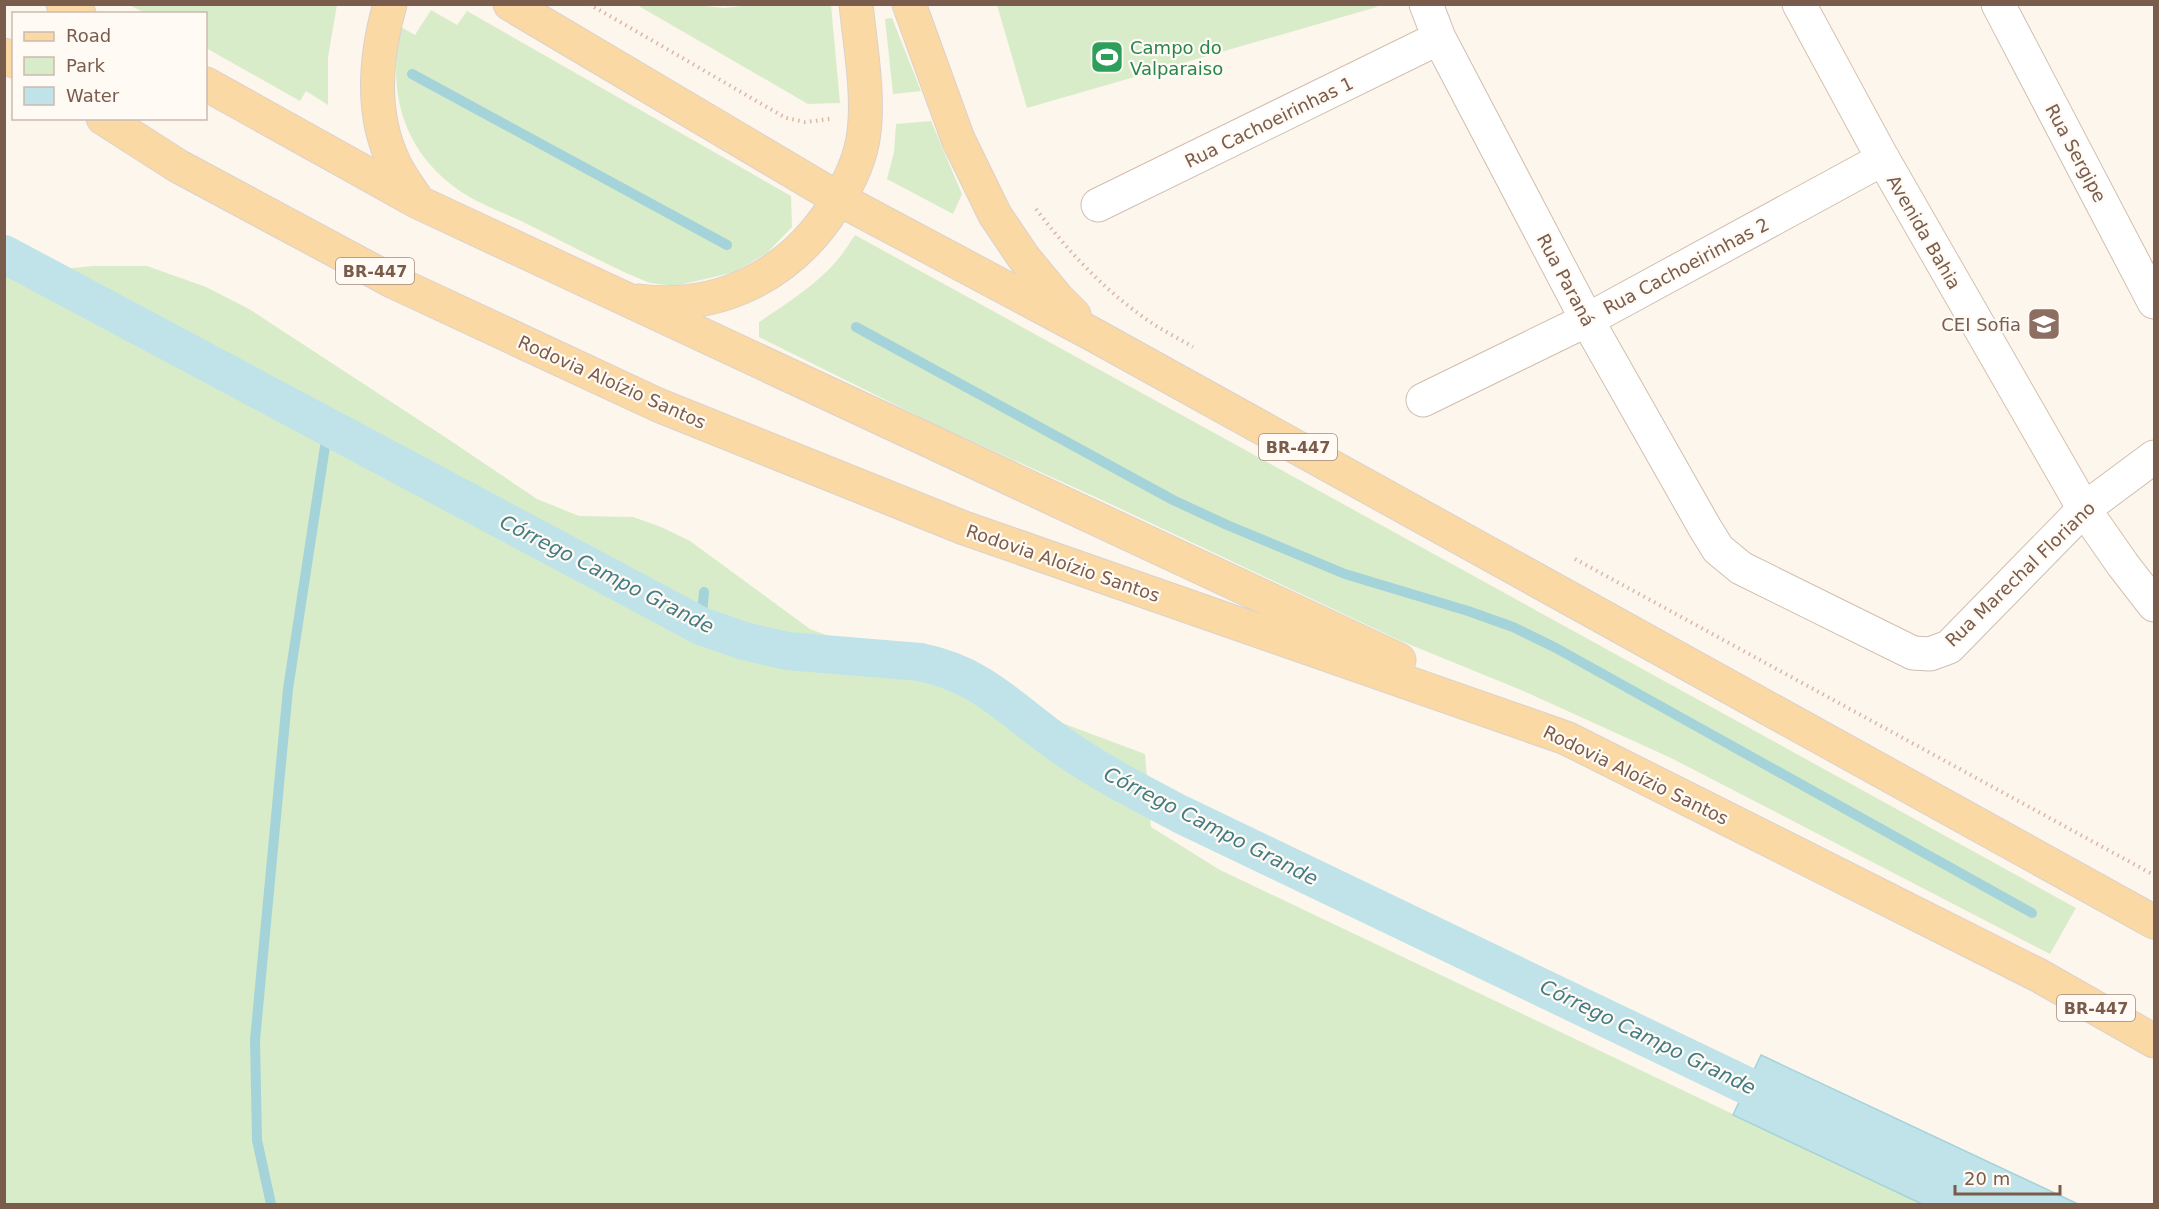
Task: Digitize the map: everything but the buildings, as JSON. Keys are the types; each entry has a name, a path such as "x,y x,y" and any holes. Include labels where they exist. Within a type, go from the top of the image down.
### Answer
{"main road":[{"path":"63,4 76,12"},
{"path":"390,4 382,33 377,76 380,122 394,165 418,202"},
{"name":"BR-447","path":"510,4 839,199 1095,335 2154,922"},
{"path":"622,298 659,303 695,301 731,292 764,277 794,256 819,230 839,199 858,159 864,132 865,115 856,4"},
{"path":"909,4 958,139 995,215 1024,258 1057,298 1095,335"},
{"path":"207,85 418,202 1566,738"},
{"name":"Rodovia Aloízio Santos","path":"106,120 178,166 394,282 658,405 964,528 1566,738 2038,975 2154,1041"}],"street":[{"name":"Rua Paraná","path":"1425,4 1439,38 1587,320 1718,549"},
{"name":"Avenida Bahia","path":"1799,4 1883,159 2084,509 2154,605"},
{"name":"Rua Sergipe","path":"1998,4 2154,302"},
{"name":"Rua Cachoeirinhas 1","path":"1098,206 1439,38"},
{"name":"Rua Cachoeirinhas 2","path":"1423,400 1587,320 1883,159"},
{"name":"Rua Marechal Floriano","path":"1718,549 1741,568 1912,653 1930,654 1949,646 2084,509 2154,457"}],"path":[{"path":"589,4 786,118 805,122 865,115"},
{"path":"1032,204 1055,235 1083,266 1114,294 1147,320 1199,350"},
{"path":"1571,557 2154,875"}],"green space":[{"path":"761,4 831,5 840,103 808,104 637,5 696,5 724,8"},
{"name":"Campo do Valparaiso","path":"1376,4 1377,7 1027,108 997,5"},
{"path":"129,5 337,5 328,57 328,105 306,91 300,101 207,49 207,12 143,12"},
{"path":"431,10 457,25 467,11 791,196 792,227 767,253 735,272 675,286 650,283 626,273 464,194 438,173 423,156 411,137 398,96 397,51 401,27 415,35"},
{"path":"892,18 921,91 893,94 885,19"},
{"path":"931,121 962,194 953,214 887,179 894,152 896,124"},
{"path":"855,235 2076,908 2050,954 1671,758 1521,690 1401,641 1102,500 932,423 759,337 759,322 801,293 831,267"},
{"path":"4,253 61,269 93,266 147,266 206,287 249,309 537,499 579,516 633,517 661,527 690,541 810,629 1145,754 1151,827 1220,870 1922,1204 5,1204"}],"water":[{"path":"1761,1055 2078,1204 1922,1204 1733,1115"}],"waterway":[{"path":"412,74 727,245"},
{"name":"Córrego Campo Grande","path":"4,254 701,626 744,641 787,651 920,662 963,676 997,697 1079,757 1121,783 1180,814 1793,1108"},
{"path":"856,327 1173,500 1227,525 1345,574 1513,627 1556,648 2032,913"},
{"path":"271,1204 257,1140 255,1040 288,689 328,427"},
{"path":"701,626 704,592"}],"place":[{"name":"Campo do Valparaiso","path":"1107,57"},
{"name":"CEI Sofia","path":"2044,324"}]}
